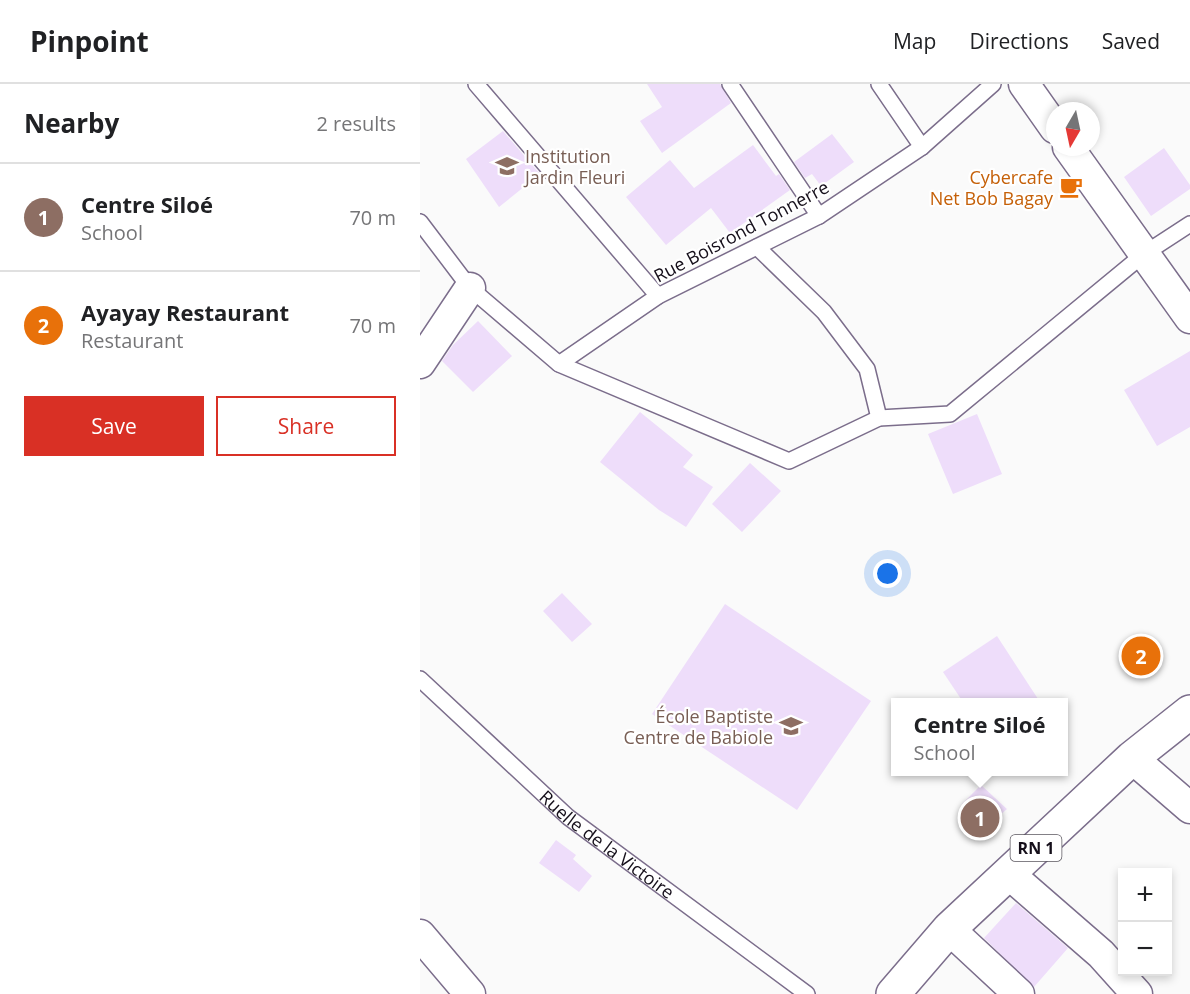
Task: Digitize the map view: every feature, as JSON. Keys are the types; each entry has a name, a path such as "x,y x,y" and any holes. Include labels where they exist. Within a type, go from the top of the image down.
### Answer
{"main road":[{"name":"RN 1","path":"893,994 949,929 1132,758 1190,712"}],"street":[{"path":"1024,84 1046,115"},
{"path":"1074,156 1190,318"},
{"path":"420,363 470,288"},
{"path":"1132,758 1190,808"},
{"path":"1009,874 1101,954 1137,994"},
{"path":"949,929 1020,994"},
{"path":"420,935 470,994"}],"lane":[{"path":"476,84 658,296"},
{"path":"730,84 819,216"},
{"path":"879,84 922,147"},
{"name":"Rue Boisrond Tonnerre","path":"559,364 658,296 819,216 922,147 993,84"},
{"path":"420,222 470,288 559,364 789,461 879,418 950,414 1144,254 1190,224"},
{"path":"758,247 824,312 867,369 879,418"},
{"name":"Ruelle de la Victoire","path":"420,679 568,818 807,994"}],"building":[{"path":"647,84 720,84 731,103 662,153 640,121 662,107"},
{"path":"503,131 540,174 499,207 466,159"},
{"path":"832,134 854,162 821,186 812,174 805,178 794,162"},
{"path":"753,145 776,176 779,174 790,190 730,233 711,208 666,245 626,197 670,160 694,188"},
{"path":"1164,148 1190,185 1190,189 1151,216 1124,177"},
{"path":"478,321 512,356 473,392 442,361 453,345"},
{"path":"1190,351 1190,427 1157,446 1124,390"},
{"path":"640,412 693,455 683,467 713,487 686,527 659,510 600,462"},
{"path":"977,414 1002,474 953,494 928,434"},
{"path":"750,463 781,491 742,532 712,504"},
{"path":"562,593 592,624 572,642 543,611"},
{"path":"725,604 871,701 797,810 652,714"},
{"path":"997,636 1037,698 960,698 943,672"},
{"path":"981,785 1007,809 975,837 962,804"},
{"path":"556,840 576,855 573,859 592,876 579,892 539,863"},
{"path":"1016,903 1068,948 1034,987 984,938"}],"place":[{"name":"Institution Jardin Fleuri","path":"507,166"},
{"name":"Cybercafe Net Bob Bagay","path":"1071,187"},
{"name":"Ayayay Restaurant","path":"1141,656"},
{"name":"École Baptiste Centre de Babiole","path":"791,726"},
{"name":"Centre Siloé","path":"980,818"}]}
